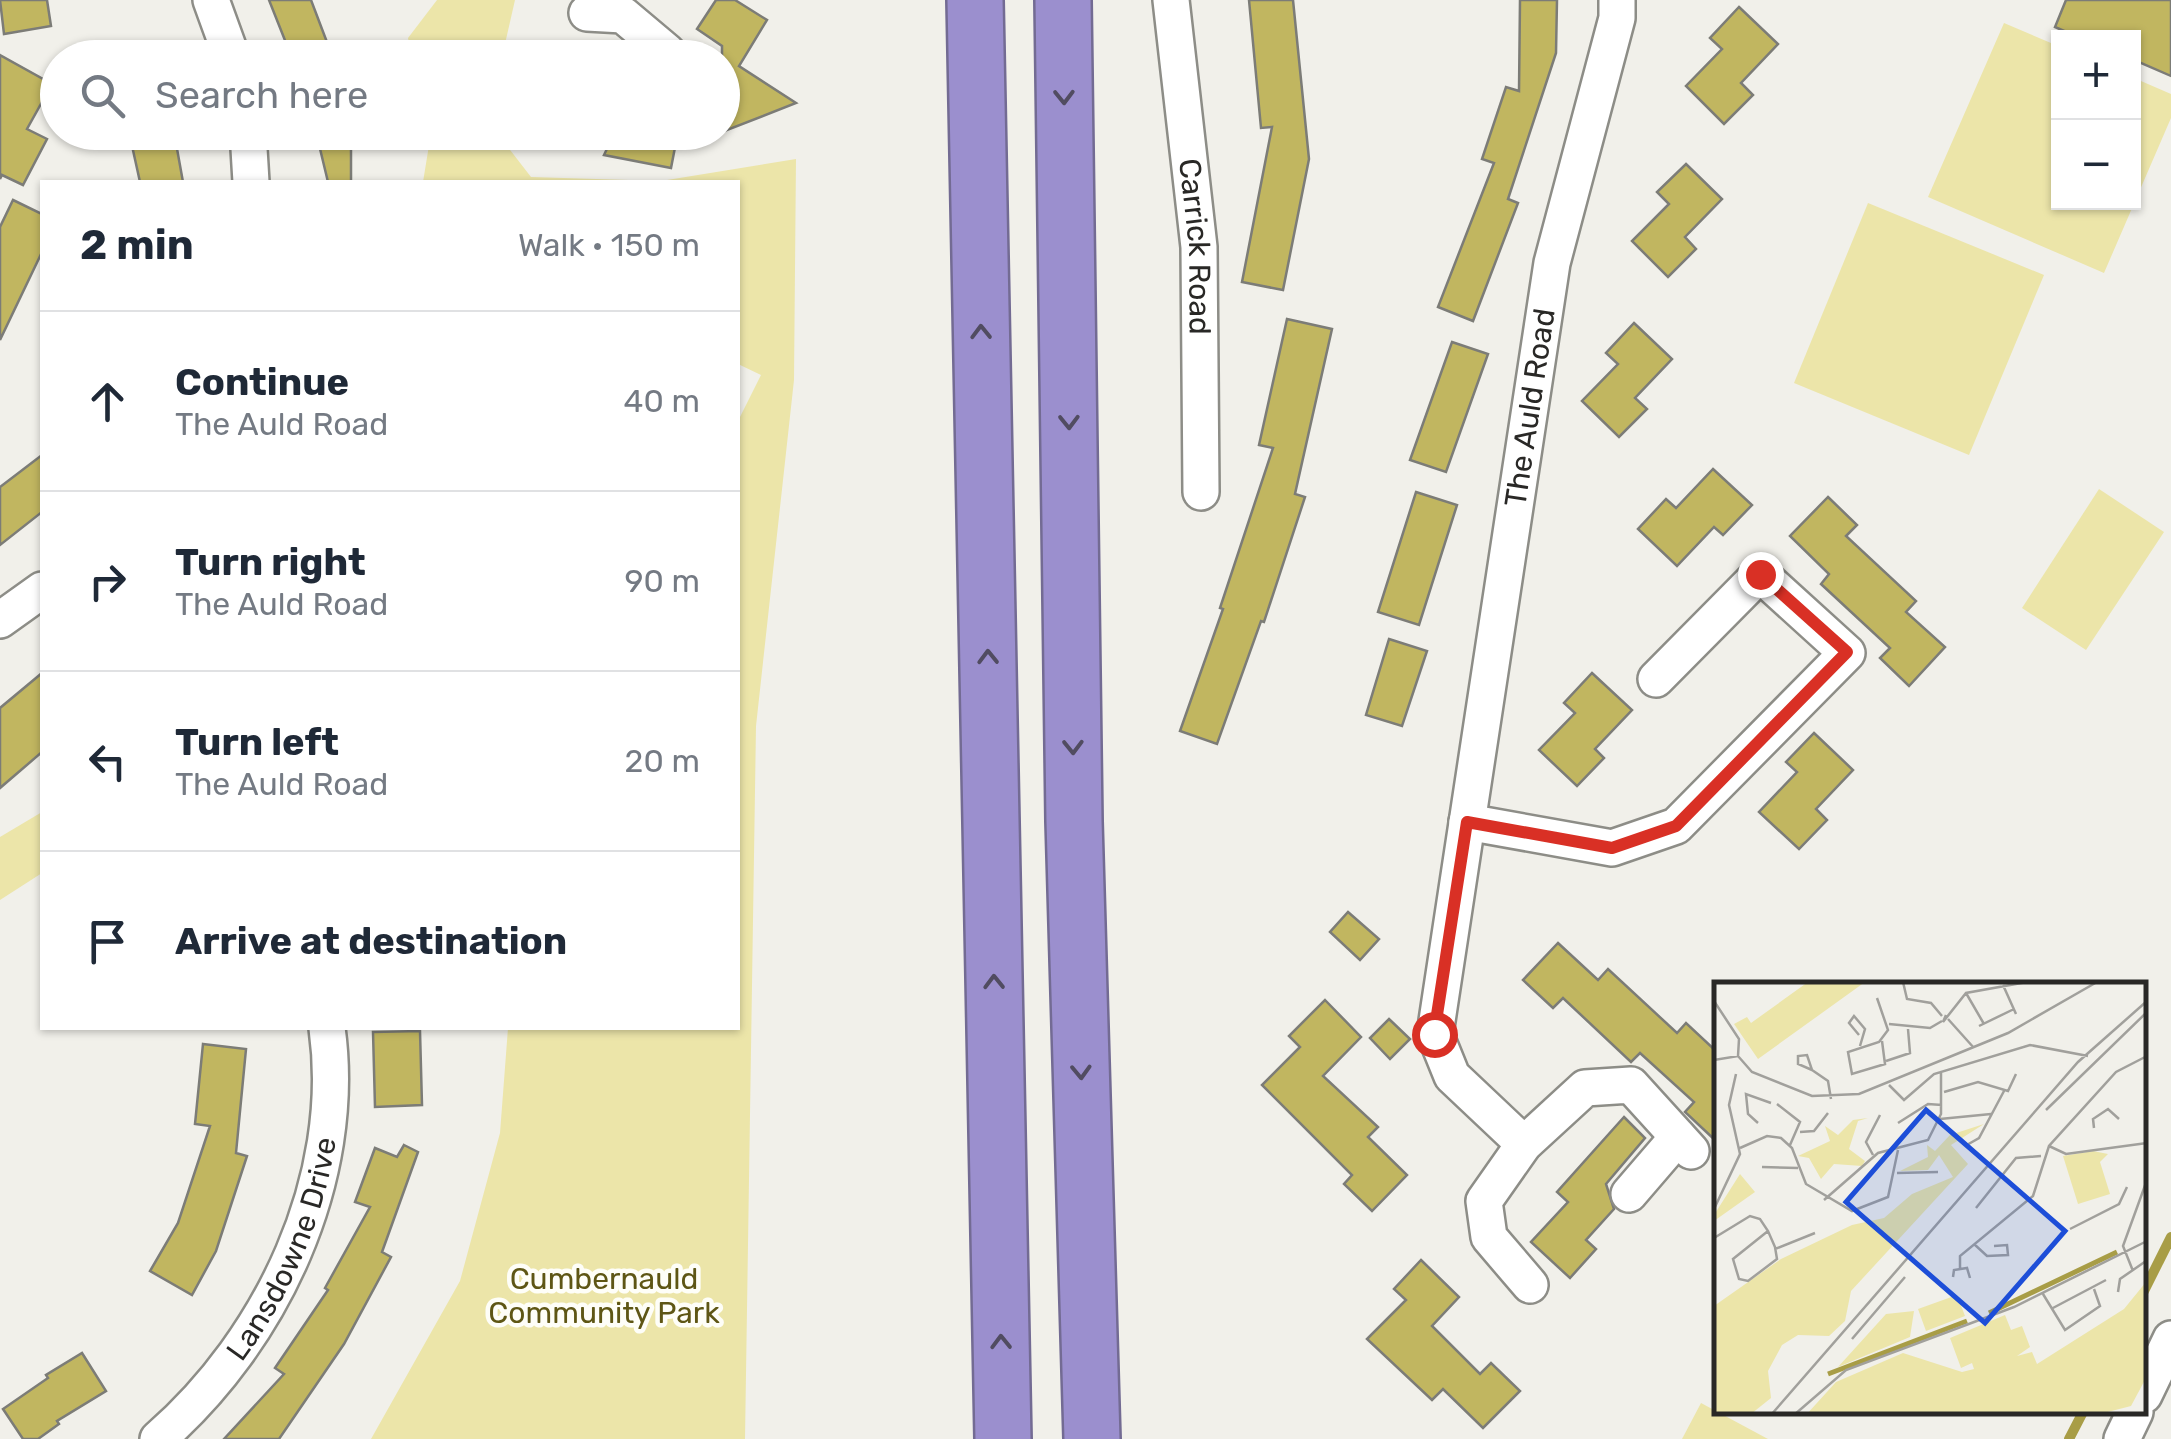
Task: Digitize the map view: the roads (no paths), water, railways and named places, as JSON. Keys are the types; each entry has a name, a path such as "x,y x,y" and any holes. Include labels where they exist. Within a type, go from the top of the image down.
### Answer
{"highway":[{"path":"974,0 1003,1439"},
{"path":"1063,0 1074,821 1092,1439"}],"street":[{"path":"211,0 225,40"},
{"name":"Carrick Road","path":"1171,0 1199,247 1201,492"},
{"name":"The Auld Road","path":"1524,1144 1452,1076 1434,1034 1552,263 1618,18 1616,0"},
{"path":"587,13 627,8 656,40"},
{"path":"249,150 250,180"},
{"path":"1467,822 1612,848 1676,826 1847,652 1760,574 1656,679"},
{"path":"0,620 40,591"},
{"name":"Lansdowne Drive","path":"158,1439 224,1371 256,1324 294,1250 316,1186 328,1132 332,1066 327,1030"},
{"path":"1530,1285 1489,1237 1484,1200 1524,1144 1586,1088 1631,1085 1684,1144 1629,1194"},
{"path":"2146,1391 2171,1339"},
{"path":"2122,1439 2135,1414"}],"waterway":[{"path":"2146,1287 2171,1237"},
{"path":"2069,1439 2082,1414"}],"park label":[{"name":"Cumbernauld Community Park","path":"604,1296"}]}
